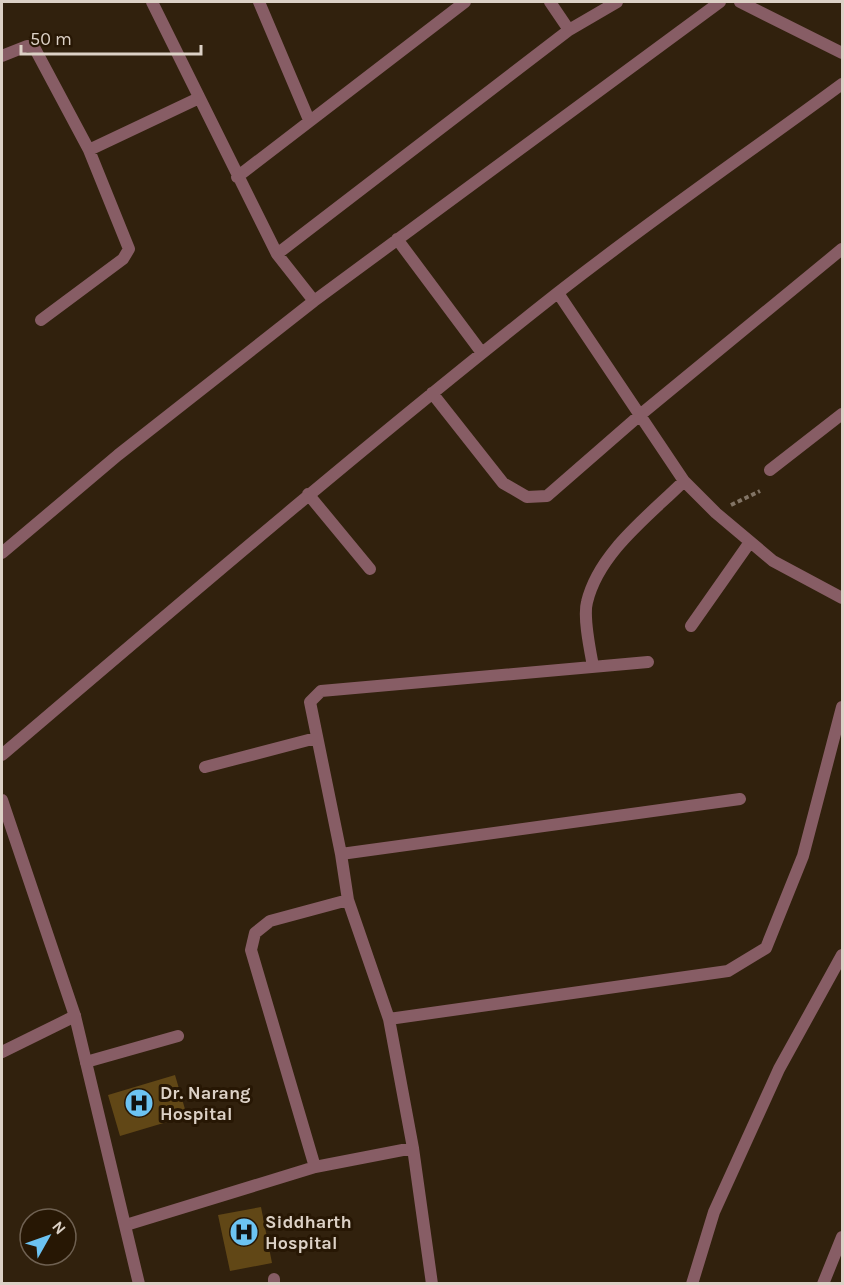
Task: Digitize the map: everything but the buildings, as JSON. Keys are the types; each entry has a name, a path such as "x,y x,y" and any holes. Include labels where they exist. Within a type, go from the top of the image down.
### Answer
{"street":[{"path":"152,2 237,177 278,254 314,301"},
{"path":"259,2 309,120"},
{"path":"237,177 465,2"},
{"path":"550,2 568,30"},
{"path":"278,254 568,30 617,2"},
{"path":"740,2 843,53"},
{"path":"2,553 118,455 314,301 715,3"},
{"path":"2,56 27,46 34,47 89,150 129,249 123,259 40,320"},
{"path":"2,755 308,494 432,393 558,293 843,84"},
{"path":"89,150 199,98"},
{"path":"398,239 483,353"},
{"path":"432,393 503,483 527,496 547,496 640,415 843,249"},
{"path":"558,293 684,481 716,513 773,561 843,598"},
{"path":"770,470 843,414"},
{"path":"593,666 586,603 599,571 614,552 684,481"},
{"path":"308,494 370,568"},
{"path":"691,626 750,542"},
{"path":"432,1284 413,1148 388,1019 348,900 310,702 321,691 648,662"},
{"path":"388,1019 728,971 766,948 804,856 843,707"},
{"path":"205,767 316,738"},
{"path":"341,854 740,799"},
{"path":"2,800 75,1016 139,1284"},
{"path":"315,1167 251,950 255,933 270,921 348,900"},
{"path":"692,1284 714,1212 779,1069 843,954"},
{"path":"2,1052 75,1016"},
{"path":"86,1062 178,1036"},
{"path":"126,1225 315,1167 413,1148"},
{"path":"823,1284 843,1238"}],"path":[{"path":"716,513 760,491"}],"place":[{"name":"Dr. Narang Hospital","path":"139,1103"},
{"name":"Siddharth Hospital","path":"244,1232"}]}
